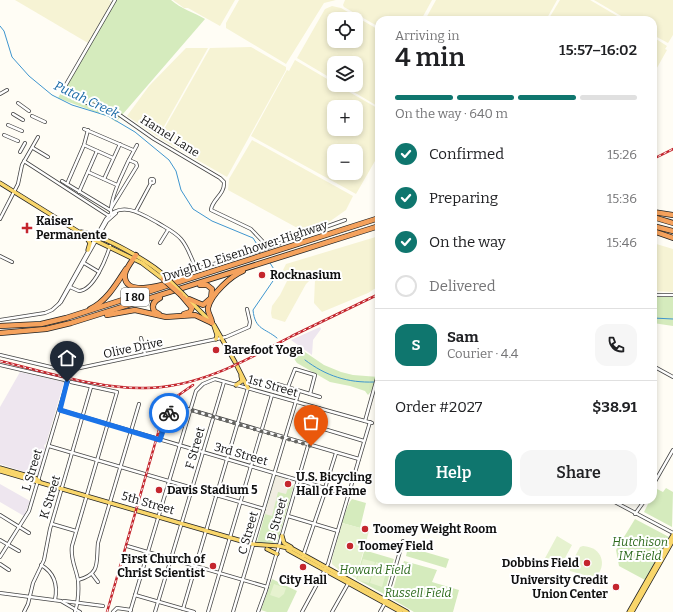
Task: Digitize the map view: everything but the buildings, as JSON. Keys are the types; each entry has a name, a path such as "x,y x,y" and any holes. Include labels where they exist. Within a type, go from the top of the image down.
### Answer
{"highway":[{"path":"657,213 673,215"},
{"path":"657,218 673,223"},
{"name":"Dwight D. Eisenhower Highway","path":"0,326 41,324 66,318 266,256 375,219"},
{"name":"Dwight D. Eisenhower Highway","path":"0,333 46,329 91,317 375,227"},
{"path":"657,227 673,231"},
{"path":"657,232 673,238"},
{"path":"134,256 126,271 125,277 129,285 136,289 204,275"},
{"path":"66,318 99,304 117,282 134,256"},
{"path":"214,324 208,307 223,285 240,272 263,262"},
{"path":"165,278 182,294 191,305 192,309 189,312 174,315 156,313 153,308 154,302 171,292"},
{"path":"189,299 203,305 207,303 212,295 210,286 196,284"},
{"path":"91,317 135,310 166,317 196,315 214,324"}],"main road":[{"path":"0,183 81,233 96,238 134,256 165,278"},
{"path":"81,233 89,241 88,250"},
{"path":"96,238 110,246 134,256"},
{"path":"182,294 214,324 223,338 248,388"},
{"path":"214,324 217,335 216,338"},
{"path":"236,385 242,381 237,366"},
{"name":"5th Street","path":"0,468 35,478 39,481"},
{"name":"5th Street","path":"0,471 39,481 253,545 267,548 279,547"},
{"path":"629,612 673,534"},
{"path":"282,536 284,543 303,556"},
{"path":"632,612 673,540"},
{"name":"5th Street","path":"253,545 279,547"},
{"path":"279,547 294,549"},
{"path":"279,547 303,556 350,581 401,612"},
{"path":"267,548 277,554"},
{"path":"385,602 407,612"}],"street":[{"name":"Hamel Lane","path":"115,0 64,88 84,102 114,111 154,139 220,178 224,182 224,188 220,196 212,205 211,210 251,229 268,247"},
{"path":"0,94 8,90"},
{"path":"18,103 29,111"},
{"path":"13,114 23,120"},
{"path":"32,116 45,122"},
{"path":"8,125 22,131"},
{"path":"84,129 133,150"},
{"path":"67,184 84,145 88,130"},
{"path":"4,135 18,141"},
{"path":"0,219 18,184 24,161 33,148 38,137"},
{"path":"20,152 25,143"},
{"path":"104,179 120,144"},
{"path":"84,145 113,158"},
{"path":"110,214 117,185 133,150 137,145"},
{"path":"33,148 48,157"},
{"path":"79,192 97,151"},
{"path":"0,320 45,313 52,310 59,304 137,164 128,160"},
{"path":"24,161 110,214"},
{"path":"88,172 117,185"},
{"path":"62,181 110,214"},
{"path":"136,211 151,183"},
{"path":"110,214 125,209 136,211 168,230 181,240 188,248 197,269 261,250 345,220"},
{"path":"160,243 168,230"},
{"path":"82,263 96,238"},
{"path":"69,286 77,291 83,291 99,272 107,259 110,246"},
{"path":"0,256 12,262"},
{"path":"82,263 99,272"},
{"path":"657,295 673,295"},
{"name":"Olive Drive","path":"0,355 67,370 216,338 223,338 249,327 250,322 247,309"},
{"path":"141,338 145,354"},
{"name":"L Street","path":"0,365 67,381 60,410 30,511 0,557"},
{"path":"657,368 673,377"},
{"path":"288,388 295,369 315,375 310,394"},
{"name":"1st Street","path":"190,410 196,392 212,379 371,423 364,442"},
{"path":"71,382 116,392 76,531 71,557 78,580 75,610"},
{"name":"F Street","path":"155,612 224,382"},
{"path":"365,421 375,382"},
{"path":"277,384 320,397"},
{"name":"K Street","path":"24,612 33,582 42,565 52,524 91,387"},
{"path":"183,609 248,388"},
{"name":"C Street","path":"233,612 299,391"},
{"path":"208,612 272,395"},
{"path":"78,580 92,574 97,566 98,543 139,404"},
{"path":"160,440 167,417 174,405 359,459"},
{"name":"B Street","path":"258,612 277,554 319,408"},
{"name":"3rd Street","path":"60,410 160,440 180,444 203,453 348,495"},
{"path":"113,612 115,608 131,611 190,410"},
{"path":"302,612 326,569 364,442 314,426"},
{"path":"49,446 264,509"},
{"path":"657,478 673,450"},
{"path":"303,556 326,489 336,453"},
{"path":"617,504 673,534"},
{"path":"635,514 642,504"},
{"path":"0,515 29,533"},
{"path":"288,516 338,531"},
{"path":"52,524 76,531"},
{"path":"0,540 19,551"},
{"path":"380,612 385,602 403,541"},
{"path":"127,546 267,587"},
{"path":"0,564 8,570"},
{"path":"42,565 50,571 54,579 57,589 55,600"},
{"path":"92,574 98,582"},
{"path":"332,612 350,581"},
{"path":"0,593 103,606"},
{"path":"135,595 194,612"},
{"path":"61,601 80,612"}],"shaded area":[{"path":"15,0 109,0 112,2 88,43"},
{"path":"173,0 235,0 220,26 188,8 184,8"},
{"path":"239,0 336,0 324,3 286,64 226,28 226,23"},
{"path":"345,0 432,0 423,16 375,16 375,25 363,18 363,12 353,12 343,5"},
{"path":"436,0 557,0 548,16 427,16"},
{"path":"560,0 590,0 617,16 550,16"},
{"path":"594,0 673,0 673,35 668,43 657,37 657,16 621,16"},
{"path":"332,6 341,8 348,12 327,12 327,48 363,48 363,21 375,28 375,105 354,92 363,92 363,56 327,56 327,76 297,58 325,9"},
{"path":"657,40 667,46 665,49 667,50 657,68"},
{"path":"251,47 286,67 286,70 227,177 159,138 210,48"},
{"path":"186,48 208,48 158,137 127,116 149,86"},
{"path":"295,60 327,79 327,92 349,92 375,107 375,161 356,194 331,180 363,180 363,144 327,144 327,178 251,136 287,70 289,71"},
{"path":"252,140 353,196 346,210 329,222 301,230 228,190 229,179"},
{"path":"375,237 375,289 368,293 322,312 314,303 315,279 313,277 306,284 285,322 272,318 271,313 272,306 280,295 287,281 283,270 286,264"},
{"path":"657,244 673,249 673,292 657,291"},
{"path":"320,327 321,329 313,340 312,355 291,340"},
{"path":"20,372 64,382 46,444 44,445 45,448 37,476 0,464 0,407"},
{"path":"276,476 294,481 291,483 287,480 283,482 283,485 288,488 286,494 278,492 272,516 265,514"},
{"path":"0,484 30,501 24,516 0,502"}],"green space":[{"path":"114,0 171,0 205,19 116,122 109,117 58,98"},
{"path":"657,297 673,297 673,326 657,324"},
{"path":"291,347 299,348 324,365 341,372 353,375 375,377 375,390 372,390 368,395 365,391 330,382 297,363 289,351"},
{"path":"276,476 285,479 283,485 285,487 294,485 277,543 263,544 257,542"},
{"path":"666,488 673,492 672,527 644,512 648,504 657,504 657,489 663,492"},
{"path":"352,499 366,503 360,528 342,523"},
{"name":"Hutchison IM Field","path":"635,519 669,537 645,580 619,566 616,550"},
{"name":"Toomey Field","path":"342,523 361,528 362,525 367,527 367,530 369,531 356,578 339,570 332,564"},
{"path":"557,536 572,545 559,569 544,560"},
{"path":"408,547 449,559 446,568 406,556"},
{"name":"Dobbins Field","path":"580,547 590,547 595,550 599,553 601,558 601,568 595,578 570,571 569,568"},
{"name":"Howard Field","path":"365,548 367,551 394,559 384,594 356,579"},
{"path":"363,559 375,562 369,583 357,580"},
{"name":"Russell Field","path":"404,561 437,570 432,582 459,590 453,612 414,612 392,599 392,593 399,569 401,570"},
{"path":"376,562 388,566 382,587 370,583"},
{"path":"272,579 297,591 287,612 267,612 261,610"},
{"path":"274,584 286,588 284,594 279,598 270,595"}],"waterway":[{"name":"Putah Creek","path":"0,26 4,31 12,57 29,76 52,95 72,105 108,116 135,132 169,160 176,171 181,190 193,209 212,221 253,238 260,249"},
{"name":"Putah Creek","path":"270,263 277,274"},
{"name":"Putah Creek","path":"275,278 253,310 254,317 258,325 277,338"},
{"path":"657,318 673,319"},
{"path":"305,360 329,374 346,380 374,382"}],"railway":[{"path":"657,157 673,149"},
{"path":"0,361 72,379 109,386 127,388 165,387 203,378 222,371 375,296"},
{"path":"107,612 162,419 173,399 193,385"}],"way so far":[{"path":"169,413 174,405 311,446"}],"place":[{"name":"Kaiser Permanente","path":"27,228"},
{"name":"Rocknasium","path":"262,275"},
{"name":"Barefoot Yoga","path":"216,350"},
{"name":"U.S. Bicycling Hall of Fame","path":"288,484"},
{"name":"Davis Stadium 5","path":"159,490"},
{"name":"Toomey Weight Room","path":"365,529"},
{"name":"Toomey Field","path":"350,546"},
{"name":"Dobbins Field","path":"587,563"},
{"name":"First Church of Christ Scientist","path":"213,566"},
{"name":"City Hall","path":"303,567"},
{"name":"University Credit Union Center","path":"616,587"}],"route":[{"path":"67,382 60,410 160,440 169,413"}]}
